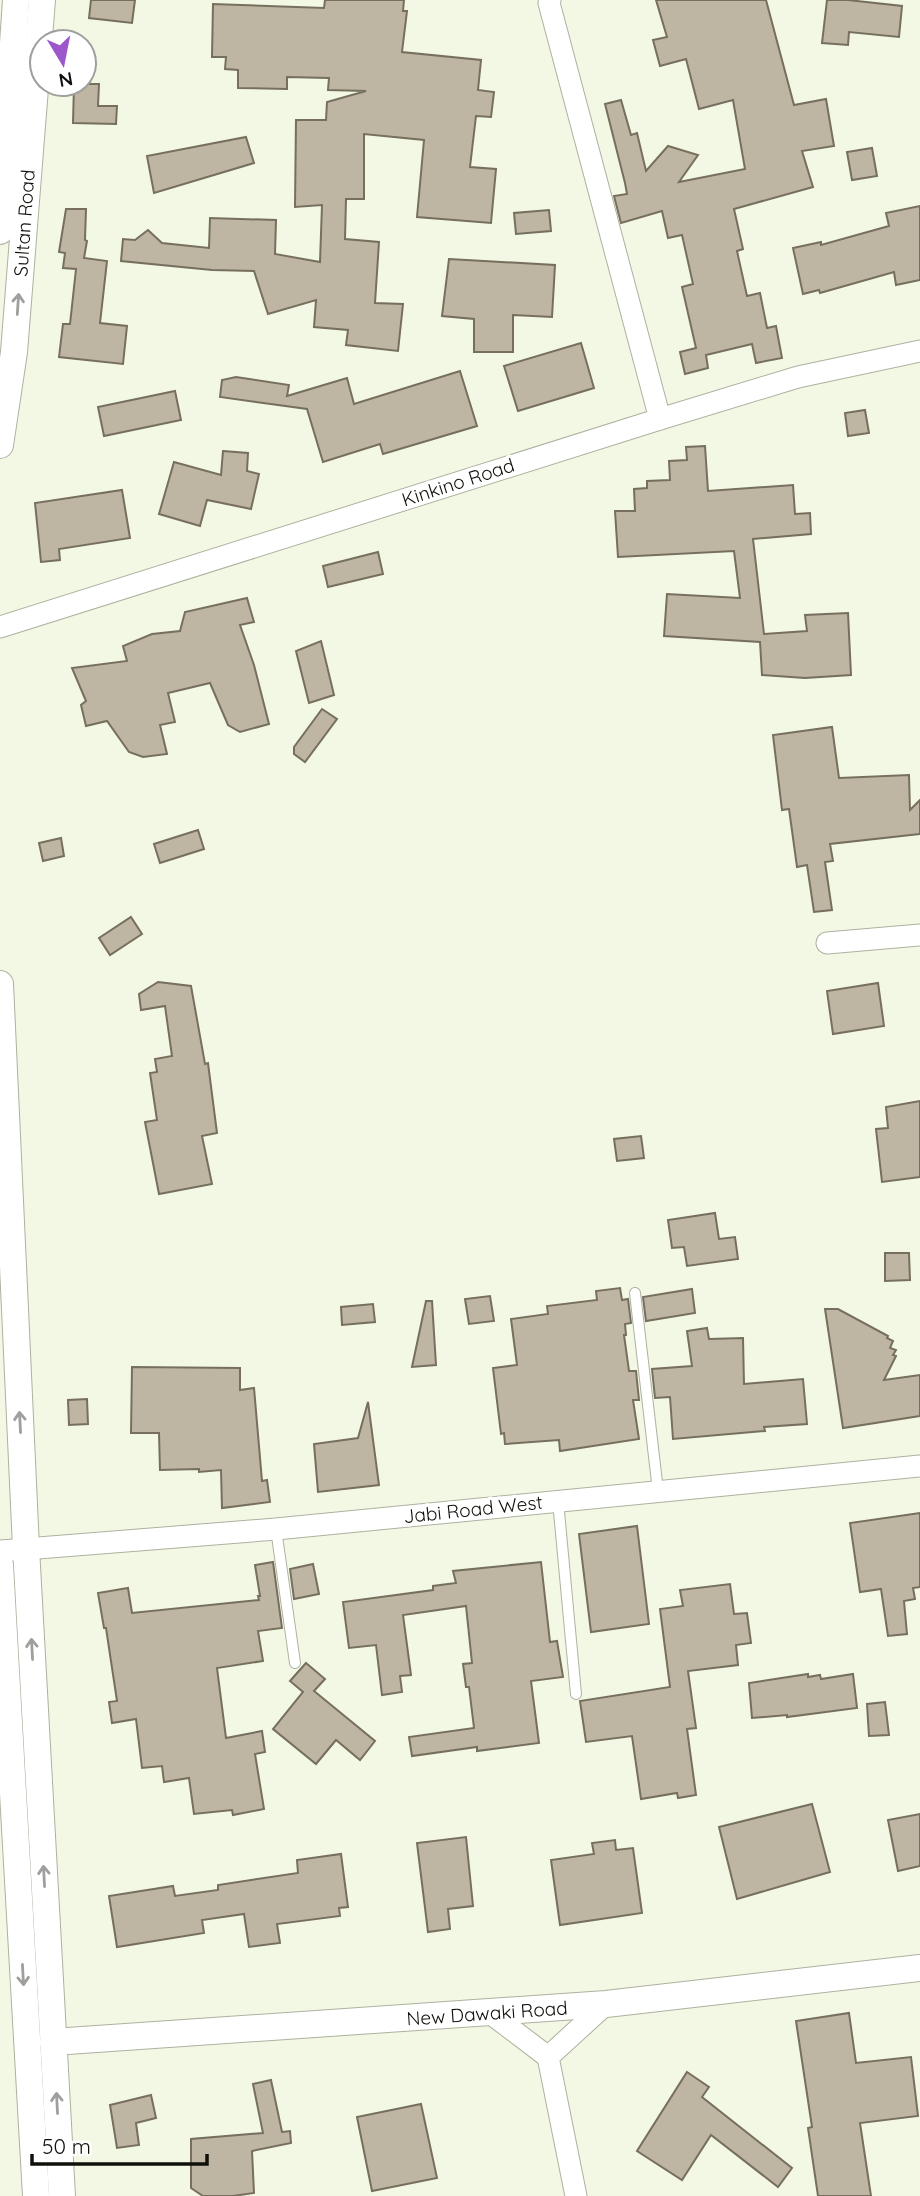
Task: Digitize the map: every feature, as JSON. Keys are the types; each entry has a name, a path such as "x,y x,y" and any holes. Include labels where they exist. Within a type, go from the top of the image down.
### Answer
{"street":[{"name":"Sultan Road","path":"0,230 16,0"},
{"name":"Sultan Road","path":"0,444 42,0"},
{"path":"550,0 660,419"},
{"name":"Kinkino Road","path":"0,627 798,377 920,351"},
{"path":"827,943 920,935"},
{"path":"0,984 13,1549 53,2042 62,2196"},
{"name":"Jabi Road West","path":"13,1549 276,1529 920,1466"},
{"path":"0,1564 36,2196"},
{"name":"New Dawaki Road","path":"53,2042 606,2004 920,1968"},
{"path":"548,2057 606,2004"},
{"path":"490,2013 548,2057 576,2196"}],"lane":[{"path":"635,1293 658,1491"},
{"path":"558,1501 576,1694"},
{"path":"276,1529 295,1663"}],"building":[{"path":"91,0 135,0 132,23 89,18"},
{"path":"325,0 404,0 403,11 407,11 402,52 481,60 478,90 494,92 491,117 476,116 470,167 496,169 491,223 417,217 424,140 364,134 364,199 346,199 345,239 379,242 375,303 403,304 398,351 346,345 348,330 314,327 316,300 268,314 254,271 212,270 121,261 123,239 135,240 148,230 162,243 209,248 210,218 276,220 275,254 320,262 322,205 295,207 296,120 326,120 327,102 366,91 328,90 329,78 287,77 287,89 238,88 238,70 225,69 226,57 212,57 213,4 324,8"},
{"path":"656,0 766,0 794,105 826,99 834,146 802,151 813,187 734,209 743,249 737,251 747,296 760,293 767,328 776,326 782,358 756,363 752,344 706,355 708,368 685,374 680,352 696,348 682,287 693,284 682,235 668,238 662,211 621,223 614,196 627,194 605,104 621,100 631,135 637,133 646,171 668,146 698,155 679,182 745,169 733,100 699,109 686,59 660,66 653,40 667,37"},
{"path":"827,0 902,6 899,37 849,32 848,45 822,43"},
{"path":"98,84 99,84 98,106 117,106 116,124 73,123 74,98 98,98"},
{"path":"246,137 254,163 154,193 147,156"},
{"path":"872,148 877,176 852,180 847,152"},
{"path":"920,206 920,280 896,285 894,272 820,293 819,290 803,294 793,248 821,242 821,245 889,226 886,213"},
{"path":"66,209 86,209 87,241 84,258 107,261 100,323 127,326 123,364 59,357 63,324 70,324 76,269 63,268 65,253 59,252"},
{"path":"549,210 551,231 516,234 514,213"},
{"path":"449,259 555,265 552,317 513,315 513,352 474,352 474,319 442,316"},
{"path":"581,343 594,388 518,411 504,366"},
{"path":"460,371 477,426 383,454 380,444 323,462 307,409 220,397 222,380 236,377 289,385 287,396 347,378 354,404"},
{"path":"175,391 181,420 104,436 98,407"},
{"path":"865,410 869,433 848,436 845,413"},
{"path":"705,446 708,491 793,485 795,514 810,513 811,534 753,539 764,634 807,631 805,615 848,613 851,675 805,678 762,675 760,642 664,636 667,594 740,598 734,551 618,557 615,511 635,511 634,489 647,488 647,481 670,480 669,461 687,460 686,447"},
{"path":"223,451 248,453 247,471 259,474 251,509 207,500 200,526 159,514 174,462 221,475"},
{"path":"122,490 130,538 59,549 60,560 41,562 35,503"},
{"path":"378,552 383,574 328,587 323,566"},
{"path":"247,598 254,622 240,625 254,665 269,724 240,732 228,725 210,683 168,693 175,722 160,725 167,754 143,757 129,752 107,721 86,726 81,705 86,701 72,668 127,661 123,646 152,634 180,631 185,612"},
{"path":"321,641 334,695 309,703 296,651"},
{"path":"322,709 337,719 305,762 294,754 294,747"},
{"path":"832,727 839,778 909,775 910,810 920,800 920,834 830,844 833,861 825,862 832,910 814,912 807,865 797,867 789,809 782,810 773,735"},
{"path":"198,830 204,849 160,863 154,844"},
{"path":"61,838 64,856 43,861 39,843"},
{"path":"131,917 142,934 110,955 99,938"},
{"path":"158,982 191,986 205,1064 208,1063 217,1133 202,1136 212,1184 159,1194 145,1122 157,1120 150,1073 157,1072 155,1059 172,1056 165,1006 141,1010 139,994"},
{"path":"878,983 884,1026 833,1034 827,991"},
{"path":"920,1101 920,1177 882,1182 876,1129 888,1128 886,1107"},
{"path":"641,1136 644,1158 617,1161 614,1139"},
{"path":"715,1213 719,1239 735,1237 738,1259 687,1266 684,1247 672,1248 668,1220"},
{"path":"885,1253 909,1253 910,1280 885,1281"},
{"path":"620,1288 622,1300 628,1299 631,1323 625,1324 624,1335 629,1371 636,1371 639,1400 633,1400 639,1439 560,1451 559,1440 505,1444 504,1433 501,1434 493,1368 517,1365 511,1319 548,1314 547,1306 597,1300 596,1291"},
{"path":"692,1289 695,1313 646,1321 643,1297"},
{"path":"490,1296 494,1321 469,1324 465,1299"},
{"path":"426,1301 432,1301 436,1365 412,1367"},
{"path":"373,1304 375,1322 342,1325 341,1307"},
{"path":"825,1309 838,1309 893,1341 890,1348 896,1350 893,1355 896,1356 884,1380 920,1375 920,1416 843,1428"},
{"path":"707,1328 709,1339 743,1338 744,1384 803,1379 807,1424 764,1427 765,1431 673,1439 670,1397 655,1398 652,1369 692,1366 687,1331"},
{"path":"132,1367 240,1368 240,1390 254,1388 262,1481 267,1480 270,1502 222,1508 221,1470 160,1470 159,1433 131,1433"},
{"path":"87,1399 88,1424 69,1425 68,1400"},
{"path":"368,1402 379,1485 318,1492 314,1444 358,1438"},
{"path":"920,1513 920,1587 913,1588 915,1599 904,1601 907,1634 888,1636 881,1589 860,1592 850,1523"},
{"path":"637,1526 649,1624 591,1632 579,1534"},
{"path":"273,1562 282,1628 258,1631 263,1661 217,1668 226,1738 262,1731 265,1752 255,1754 264,1809 233,1815 232,1810 194,1814 189,1778 164,1782 162,1766 142,1768 136,1719 112,1723 109,1702 117,1701 98,1593 128,1588 132,1613 259,1600 255,1565"},
{"path":"541,1562 550,1642 557,1641 563,1677 531,1681 539,1743 477,1751 477,1747 412,1756 409,1737 474,1728 463,1664 472,1663 466,1606 403,1615 411,1675 400,1676 402,1692 382,1695 376,1645 349,1648 343,1602 433,1590 433,1586 456,1583 453,1571"},
{"path":"313,1564 319,1594 294,1599 290,1569"},
{"path":"730,1584 734,1614 747,1613 751,1643 736,1645 738,1665 688,1671 696,1728 687,1729 696,1795 678,1798 677,1793 641,1799 632,1736 586,1742 580,1701 670,1687 660,1609 683,1606 680,1590"},
{"path":"306,1663 325,1679 314,1691 375,1741 360,1760 336,1740 316,1764 273,1729 303,1692 290,1681"},
{"path":"808,1674 808,1677 820,1675 821,1679 853,1674 857,1708 787,1717 752,1718 749,1683"},
{"path":"885,1702 889,1735 869,1736 867,1704"},
{"path":"812,1804 830,1872 737,1899 719,1827"},
{"path":"920,1814 920,1866 898,1871 888,1820"},
{"path":"466,1837 473,1906 448,1909 450,1929 428,1932 417,1843"},
{"path":"615,1840 616,1850 633,1848 642,1913 560,1925 551,1860 594,1854 592,1843"},
{"path":"341,1854 348,1907 339,1908 340,1916 277,1924 280,1943 249,1947 244,1914 202,1920 204,1933 117,1947 109,1896 173,1886 175,1896 218,1890 218,1885 298,1873 297,1860"},
{"path":"849,2013 856,2063 911,2057 918,2116 860,2123 871,2196 818,2196 808,2128 812,2127 796,2021"},
{"path":"687,2072 709,2087 702,2097 792,2168 778,2187 711,2135 682,2180 637,2151"},
{"path":"271,2080 282,2132 290,2131 291,2143 252,2151 254,2193 203,2196 191,2188 191,2139 263,2133 253,2084"},
{"path":"151,2095 156,2118 136,2123 139,2145 117,2148 110,2105"},
{"path":"421,2104 437,2178 372,2191 357,2117"}]}
